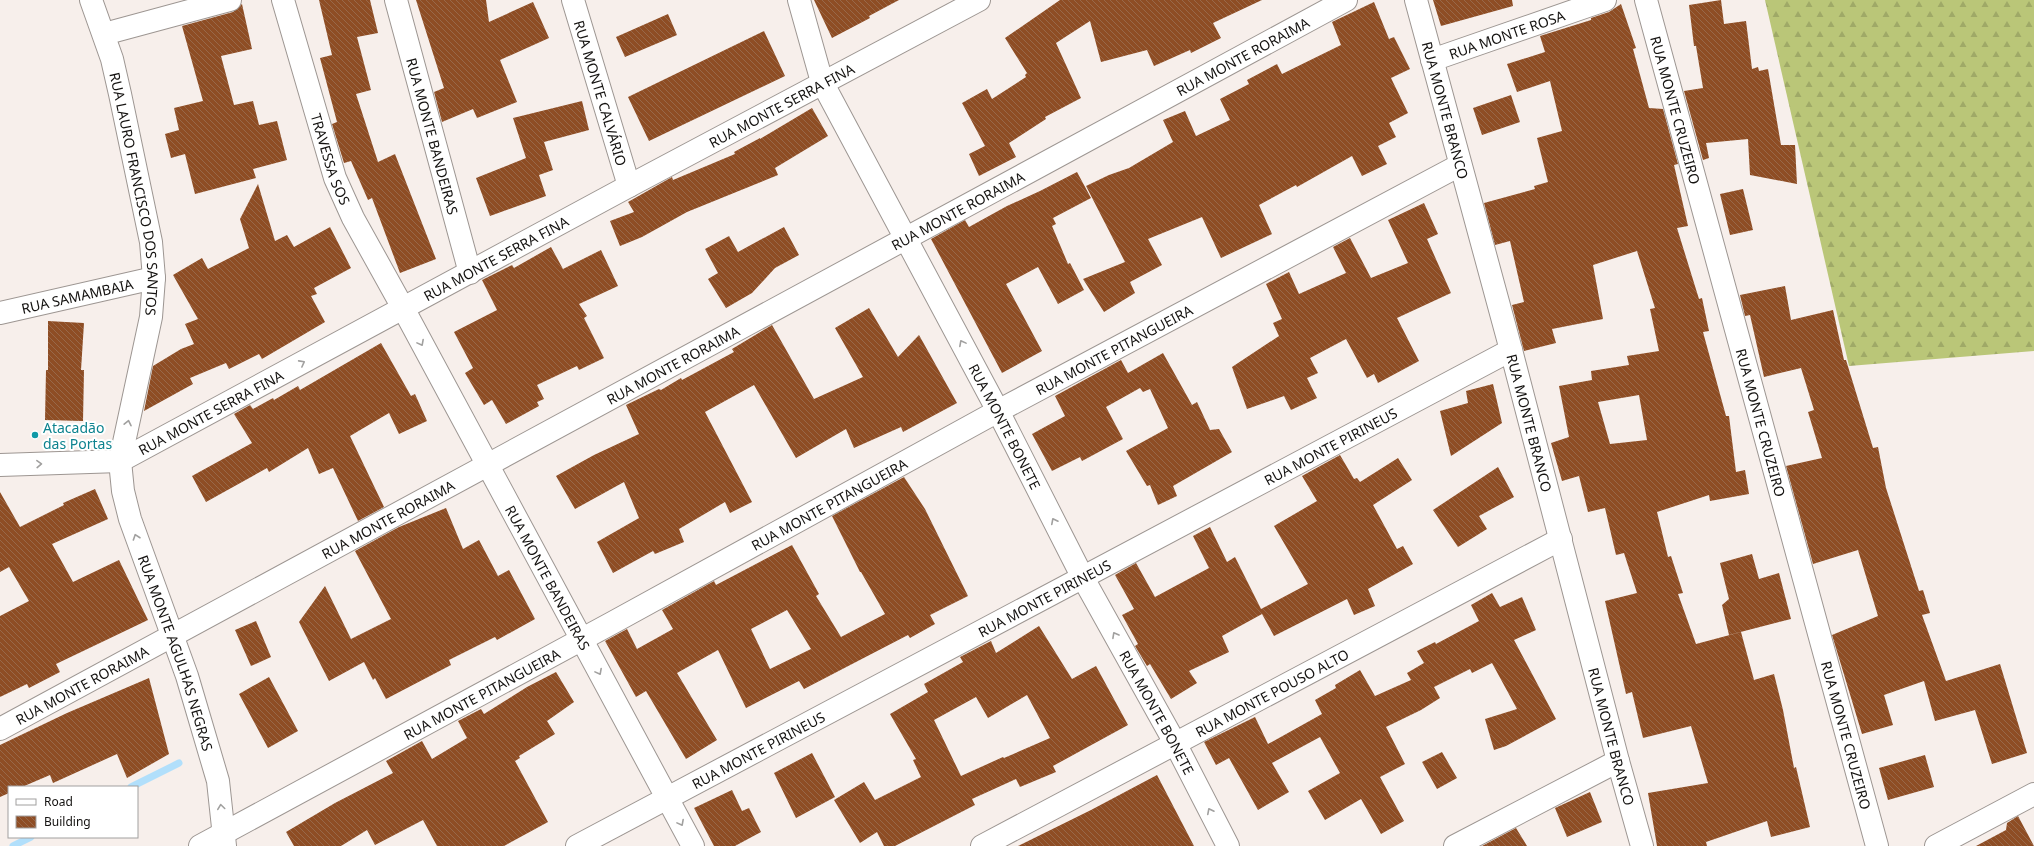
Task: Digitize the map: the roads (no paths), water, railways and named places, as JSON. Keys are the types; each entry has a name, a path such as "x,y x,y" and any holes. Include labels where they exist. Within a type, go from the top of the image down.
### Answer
{"street":[{"name":"RUA LAURO FRANCISCO DOS SANTOS","path":"90,0 104,34 120,94 151,242 154,278 151,317 120,461"},
{"path":"104,34 230,0"},
{"name":"TRAVESSA SOS","path":"283,0 327,154 338,185 353,218 403,308"},
{"name":"RUA MONTE BANDEIRAS","path":"396,0 470,273"},
{"name":"RUA MONTE CALVÁRIO","path":"573,0 629,186"},
{"name":"RUA MONTE BONETE","path":"799,0 822,82 998,410 1083,578 1175,743 1228,846"},
{"name":"RUA MONTE RORAIMA","path":"0,729 1346,0"},
{"name":"RUA MONTE BRANCO","path":"1416,0 1511,350 1618,761 1642,846"},
{"name":"RUA MONTE ROSA","path":"1432,60 1605,0"},
{"name":"RUA MONTE CRUZEIRO","path":"1646,0 1877,846"},
{"name":"RUA MONTE SERRA FINA","path":"0,465 120,461 974,1"},
{"name":"RUA MONTE PITANGUEIRA","path":"200,846 225,839 998,410 1460,165"},
{"name":"RUA SAMAMBAIA","path":"0,313 154,278"},
{"name":"RUA MONTE BANDEIRAS","path":"403,308 693,846"},
{"name":"RUA MONTE PIRINEUS","path":"577,846 1511,350"},
{"name":"RUA MONTE AGULHAS NEGRAS","path":"120,461 123,491 130,519 171,636 187,676 218,781 225,839"},
{"name":"RUA MONTE POUSO ALTO","path":"982,846 1561,539"},
{"path":"1455,846 1618,761"},
{"path":"1936,846 1964,839 2034,794"}],"waterway":[{"path":"133,786 179,763"},
{"path":"13,846 29,838"}],"place":[{"name":"Atacadão das Portas","path":"35,435"}]}
